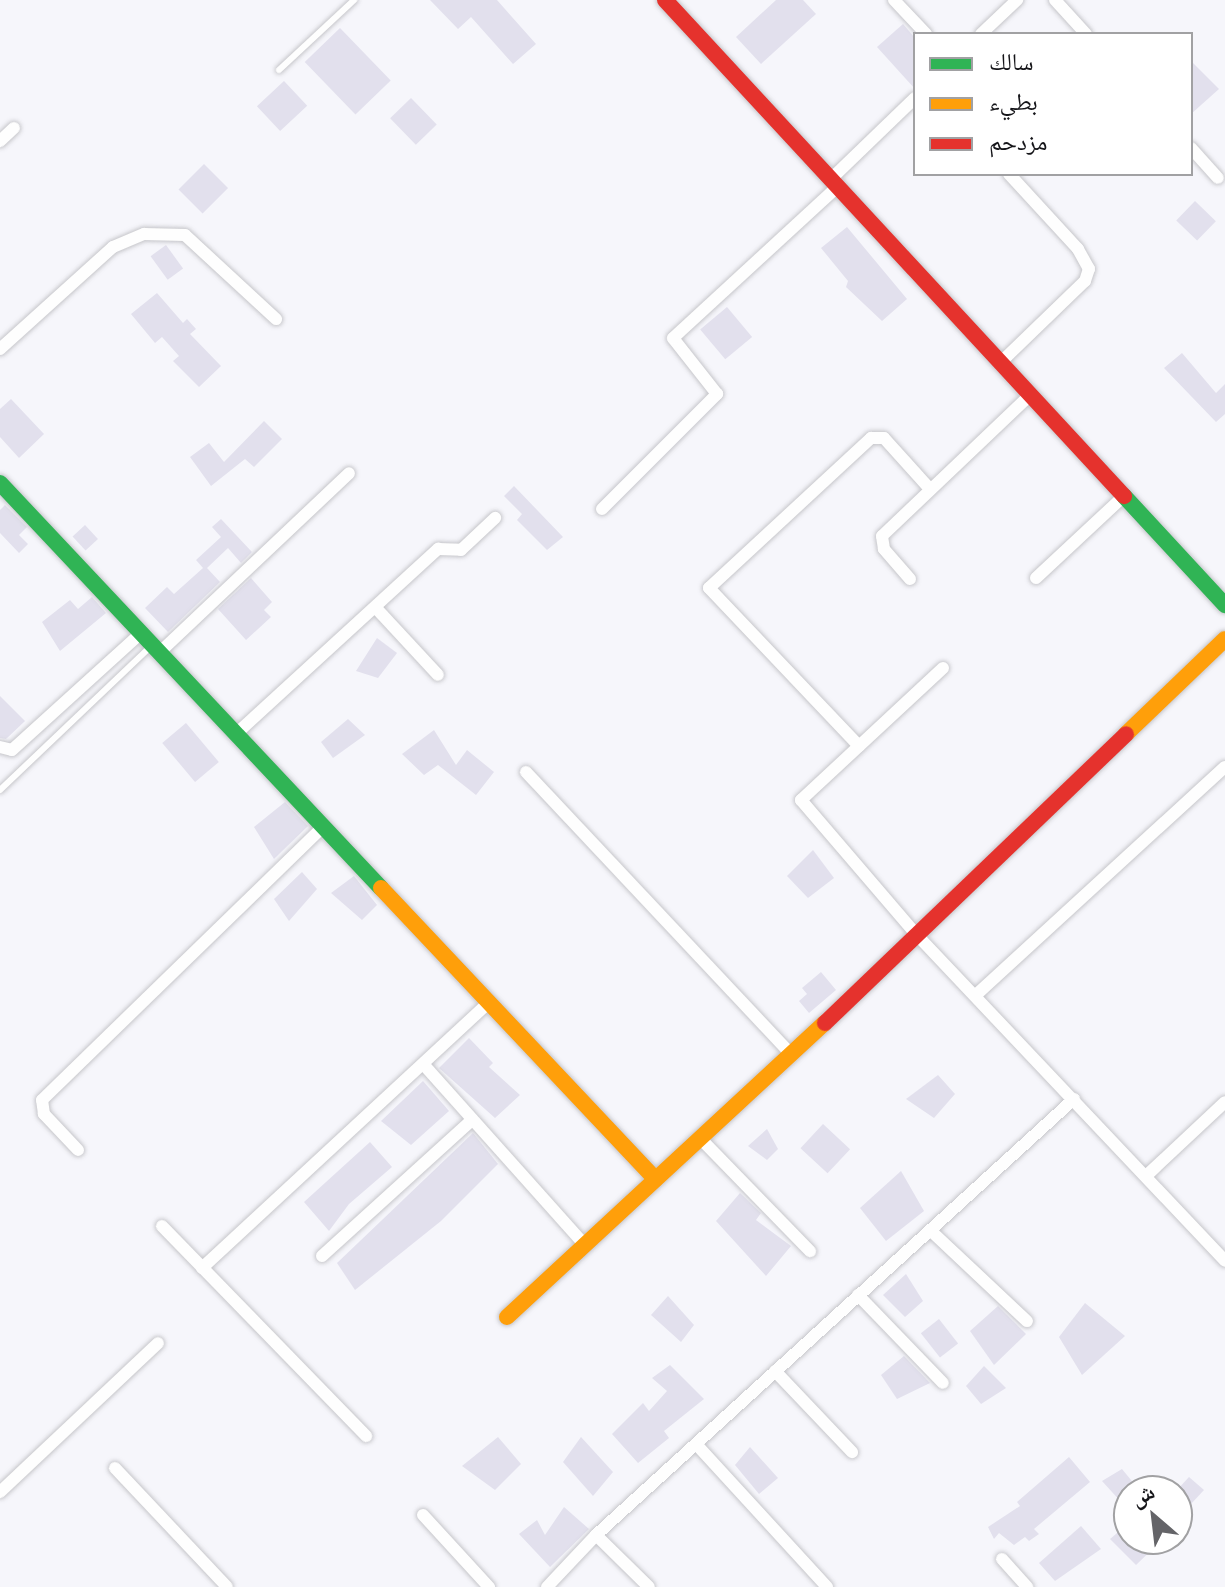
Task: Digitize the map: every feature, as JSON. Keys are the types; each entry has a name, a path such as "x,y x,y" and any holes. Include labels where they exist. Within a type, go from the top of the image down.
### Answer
{"street":[{"path":"665,0 1225,605"},
{"path":"894,0 924,32"},
{"path":"983,32 1017,0"},
{"path":"1055,0 1084,32"},
{"path":"602,509 717,394 673,338 833,185 913,100"},
{"path":"0,141 14,128"},
{"path":"1193,150 1218,178"},
{"path":"1000,363 1085,281 1089,269 1078,249 1011,176"},
{"path":"0,349 113,247 144,234 185,235 276,319"},
{"path":"910,579 884,549 882,536 1030,395"},
{"path":"859,746 709,588 871,438 884,438 930,489"},
{"path":"0,747 12,750 151,643 349,473"},
{"path":"0,483 655,1179"},
{"path":"1036,578 1124,496"},
{"path":"237,733 438,549 461,550 495,518"},
{"path":"376,608 438,675"},
{"path":"507,1317 792,1055 915,933 1225,639"},
{"path":"943,668 801,800 915,933 977,994 1225,1261"},
{"path":"977,994 1225,767"},
{"path":"526,772 792,1055"},
{"path":"78,1150 44,1114 42,1100 323,827"},
{"path":"202,1268 489,1002"},
{"path":"424,1065 585,1245"},
{"path":"547,1587 596,1535 1074,1099"},
{"path":"1146,1176 1225,1102"},
{"path":"322,1256 472,1120"},
{"path":"700,1138 810,1251"},
{"path":"162,1226 366,1436"},
{"path":"930,1230 1027,1321"},
{"path":"858,1295 943,1383"},
{"path":"0,1492 158,1343"},
{"path":"775,1371 852,1452"},
{"path":"696,1444 827,1587"},
{"path":"115,1468 227,1587"},
{"path":"423,1515 489,1587"},
{"path":"596,1535 649,1587"},
{"path":"1002,1559 1027,1587"}],"lane":[{"path":"279,70 354,0"},
{"path":"0,790 151,643"}],"building":[{"path":"430,0 497,0 536,44 513,64 471,17 458,29"},
{"path":"776,0 803,0 816,14 761,64 736,37"},
{"path":"903,24 913,36 913,87 877,47"},
{"path":"340,28 391,81 355,115 305,62"},
{"path":"1193,63 1219,89 1193,112"},
{"path":"284,81 307,106 280,131 257,106"},
{"path":"411,98 437,125 416,145 390,118"},
{"path":"204,164 228,188 203,213 179,189"},
{"path":"1195,201 1216,221 1197,241 1176,220"},
{"path":"847,227 907,299 882,321 846,287 848,281 821,248"},
{"path":"166,245 183,268 168,280 151,256"},
{"path":"157,293 183,323 187,319 196,329 190,334 221,366 199,387 173,361 179,356 162,337 155,343 131,314"},
{"path":"727,307 752,337 725,359 700,329"},
{"path":"1182,353 1216,393 1225,384 1225,414 1216,422 1164,368"},
{"path":"11,399 44,434 19,458 0,437 0,409"},
{"path":"264,421 282,439 254,467 245,459 211,486 190,457 209,443 224,462"},
{"path":"514,486 563,537 547,550 517,520 522,514 504,496"},
{"path":"5,505 27,527 19,535 28,544 19,553 0,533 0,510"},
{"path":"221,519 252,552 241,563 228,548 207,568 220,582 168,632 145,608 167,587 174,594 203,568 196,560 221,537 212,527"},
{"path":"85,525 98,539 86,550 73,537"},
{"path":"251,578 272,602 264,610 271,617 246,640 218,609"},
{"path":"92,597 106,613 60,651 42,622 70,600 78,609"},
{"path":"377,638 397,653 378,678 356,671"},
{"path":"0,696 25,721 6,739 0,738"},
{"path":"348,719 365,735 333,758 321,742"},
{"path":"186,723 219,762 195,782 162,743"},
{"path":"434,730 456,765 467,750 494,772 476,795 438,765 424,775 402,754"},
{"path":"285,802 308,826 274,859 254,827"},
{"path":"813,850 834,878 808,898 787,876"},
{"path":"302,872 317,889 289,921 274,899"},
{"path":"354,876 377,905 362,920 331,893"},
{"path":"821,972 836,990 809,1013 799,1001 807,994 802,988"},
{"path":"469,1038 493,1063 489,1067 520,1095 495,1118 439,1068"},
{"path":"938,1075 955,1094 934,1118 906,1099"},
{"path":"423,1081 449,1111 411,1145 381,1121"},
{"path":"823,1124 850,1149 828,1173 800,1148"},
{"path":"767,1129 778,1149 767,1160 748,1146"},
{"path":"473,1133 498,1164 441,1221 355,1290 337,1263"},
{"path":"370,1142 392,1167 349,1204 329,1231 304,1202"},
{"path":"901,1171 924,1211 886,1241 860,1208"},
{"path":"740,1193 761,1213 756,1220 791,1246 766,1276 716,1221"},
{"path":"906,1274 923,1301 905,1317 883,1295"},
{"path":"668,1296 694,1325 681,1342 651,1315"},
{"path":"1085,1303 1125,1336 1082,1375 1059,1337"},
{"path":"998,1306 1026,1334 994,1365 970,1331"},
{"path":"939,1319 958,1343 940,1358 921,1333"},
{"path":"904,1356 930,1383 897,1399 881,1375"},
{"path":"670,1365 704,1399 664,1431 669,1438 638,1463 612,1434 643,1403 649,1411 667,1391 652,1378"},
{"path":"984,1366 1006,1388 981,1404 966,1386"},
{"path":"498,1437 521,1464 495,1490 462,1466"},
{"path":"581,1437 613,1472 593,1496 563,1462"},
{"path":"750,1447 778,1478 759,1494 735,1465"},
{"path":"1069,1457 1090,1482 1034,1529 1039,1534 1029,1541 1025,1537 1014,1545 999,1533 994,1539 988,1527 1020,1506 1017,1502"},
{"path":"1122,1469 1127,1475 1113,1475 1113,1493 1102,1481"},
{"path":"1193,1480 1204,1490 1193,1502"},
{"path":"564,1507 589,1529 550,1567 519,1534 537,1520 545,1535"},
{"path":"1081,1526 1101,1549 1055,1581 1039,1563"},
{"path":"1126,1555 1146,1555 1136,1565"}],"traffic: fast":[{"path":"0,483 381,888"},
{"path":"1124,496 1225,605"}],"traffic: slow":[{"path":"1126,734 1225,639"},
{"path":"381,888 655,1179"},
{"path":"507,1317 825,1023"}],"traffic: jam":[{"path":"665,0 1124,496"},
{"path":"825,1023 1126,734"}]}
